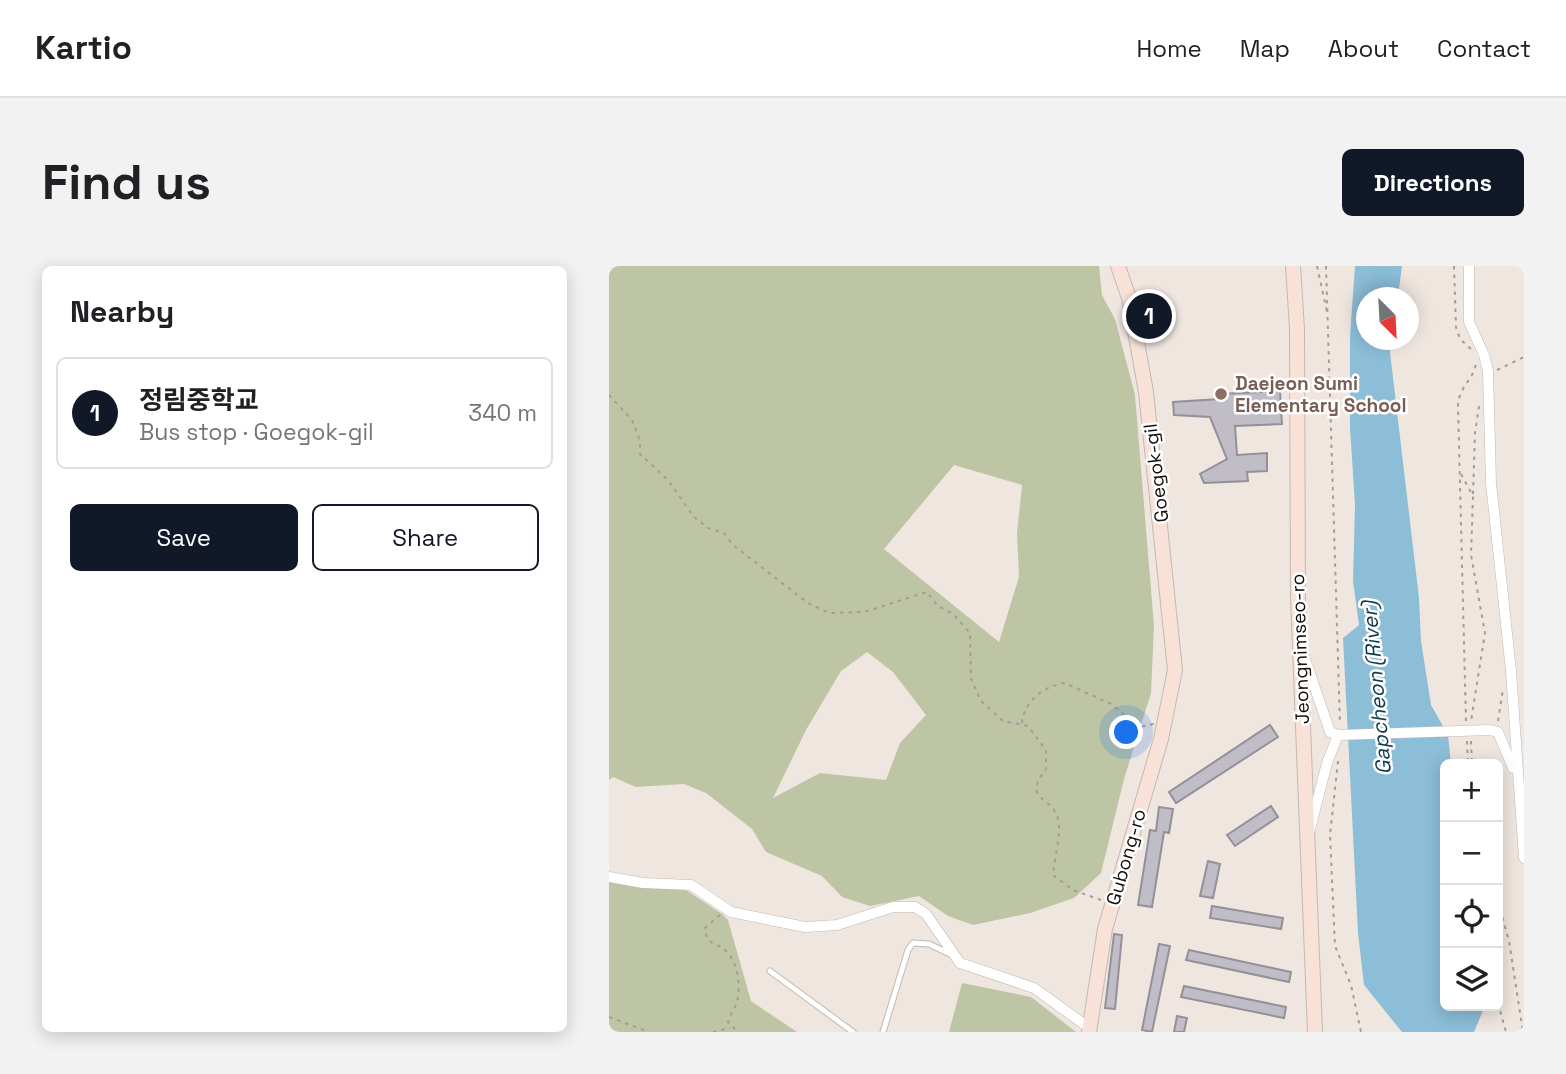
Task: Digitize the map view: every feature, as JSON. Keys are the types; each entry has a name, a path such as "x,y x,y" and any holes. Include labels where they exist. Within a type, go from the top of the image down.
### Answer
{"street":[{"name":"Goegok-gil","path":"1118,266 1129,298 1140,353 1153,444 1175,648 1173,683"},
{"name":"Jeongnimseo-ro","path":"1293,266 1297,329 1301,648 1315,1032"},
{"path":"1469,266 1469,322 1484,355 1487,371 1492,483 1511,671 1524,858"},
{"path":"1301,648 1327,729 1341,734 1490,730 1498,732 1504,742 1524,802"},
{"name":"Gubong-ro","path":"1088,1029 1110,912 1165,721 1173,683"},
{"path":"1307,835 1331,747 1341,734"},
{"path":"609,877 643,883 691,885 724,908 805,927 821,927 893,907 915,907 936,927 952,955 976,970 1034,988 1088,1029"}],"lane":[{"path":"883,1032 908,950 913,943 929,944 952,955"},
{"path":"770,971 853,1032"}],"path":[{"path":"1317,266 1328,317"},
{"path":"1326,266 1341,734"},
{"path":"1454,266 1456,327 1459,339 1475,356 1476,366 1458,397 1468,759"},
{"path":"1487,371 1507,366 1524,357"},
{"path":"1471,759 1468,731 1485,633 1471,555 1475,433 1481,400 1487,385"},
{"path":"609,395 632,420 640,441 640,454 668,480 679,499 699,522 724,533 733,545 799,597 829,613 864,612 927,592 937,606 953,614 970,633 971,679 981,701 1003,721 1022,723 1034,731 1046,750 1046,769 1040,775 1037,791 1043,803 1057,814 1060,822 1053,875 1073,890 1100,898 1110,912"},
{"path":"1461,474 1473,496"},
{"path":"1490,730 1500,717 1504,680 1511,671"},
{"path":"1022,723 1029,702 1048,688 1065,683 1111,704 1139,727 1165,721"},
{"path":"1339,755 1330,835 1335,946 1350,985 1361,1032"},
{"path":"724,908 705,928 705,936 709,943 728,953 736,967 738,998 728,1021 738,1032"},
{"path":"1503,919 1523,1032"},
{"path":"1500,1011 1506,1032"},
{"path":"609,1017 649,1032"},
{"path":"713,1032 731,1027"}],"green space":[{"path":"609,266 1099,266 1102,295 1115,319 1135,395 1154,626 1151,693 1124,779 1101,873 1074,898 1030,913 973,925 948,916 919,896 870,906 842,897 822,876 766,852 752,829 706,793 684,784 636,787 613,777 609,780","holes":["954,465 1022,485 1017,533 1019,577 999,642 884,549","867,652 893,672 926,715 900,743 886,780 820,773 773,798 806,730 841,671"]},
{"path":"609,882 677,884 722,914 728,920 751,1001 797,1032 609,1032"},
{"path":"962,983 1031,997 1076,1032 949,1032"}],"water":[{"name":"Gapcheon (River)","path":"1355,266 1402,266 1399,287 1356,287 1356,350 1390,350 1419,598 1421,641 1431,705 1448,735 1450,759 1440,759 1440,1011 1483,1011 1474,1032 1402,1032 1364,985 1358,933 1343,638 1359,625 1353,581 1355,505 1350,428 1350,336"}],"building":[{"path":"1280,391 1282,424 1235,426 1237,455 1267,453 1267,471 1247,472 1248,481 1204,483 1200,474 1227,459 1210,417 1174,415 1173,402 1220,399 1220,394"},
{"path":"1270,725 1278,737 1176,803 1169,792"},
{"path":"1271,806 1278,817 1235,846 1227,835"},
{"path":"1159,807 1173,809 1169,833 1164,832 1152,907 1138,905 1150,830 1156,831"},
{"path":"1208,861 1220,864 1213,898 1200,896"},
{"path":"1212,906 1283,918 1281,929 1210,918"},
{"path":"1114,934 1122,935 1115,1009 1105,1008"},
{"path":"1159,944 1170,946 1152,1032 1142,1030"},
{"path":"1189,950 1291,972 1289,982 1186,960"},
{"path":"1184,986 1286,1007 1284,1018 1181,997"},
{"path":"1177,1016 1187,1018 1184,1032 1174,1032"}],"place":[{"name":"정림중학교","path":"1149,316"},
{"name":"Daejeon Sumi Elementary School","path":"1221,394"}]}
